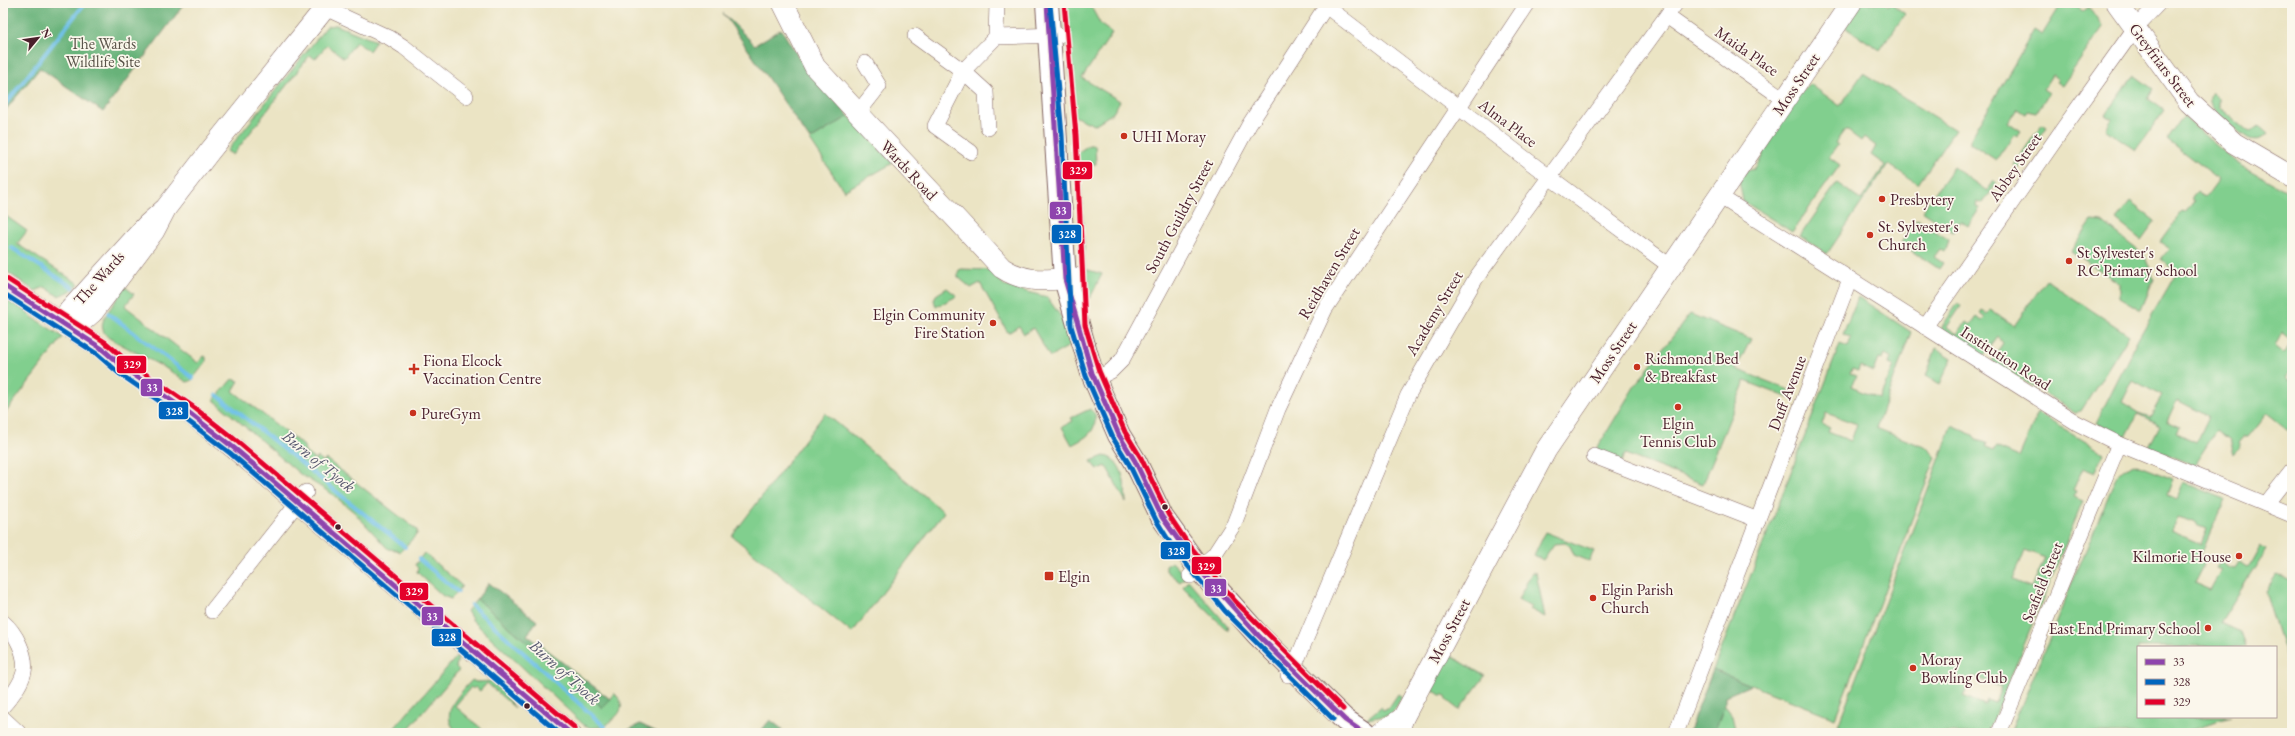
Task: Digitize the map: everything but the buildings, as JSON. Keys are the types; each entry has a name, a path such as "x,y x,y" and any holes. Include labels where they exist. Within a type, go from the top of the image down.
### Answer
{"main road":[{"path":"1047,3 1054,35 1069,135 1070,278 1078,326 1095,379 1119,435 1135,461 1162,517 1195,573 1230,606 1342,733"},
{"path":"1054,35 1057,3"},
{"path":"1290,673 1345,720 1364,733"}],"street":[{"name":"Wards Road","path":"783,3 814,67 1002,268 1015,276 1036,281 1070,278"},
{"path":"971,152 935,126 963,71 996,37 997,3"},
{"name":"Reidhaven Street","path":"1195,573 1222,545 1234,524 1278,409 1325,309 1528,3"},
{"name":"Academy Street","path":"1290,673 1408,395 1476,278 1548,176 1668,17 1676,3"},
{"name":"Moss Street","path":"1381,733 1400,725 1546,450 1670,266 1851,3"},
{"name":"Greyfriars Street","path":"2117,3 2136,28 2161,66 2199,112 2234,142 2292,177"},
{"name":"Abbey Street","path":"1925,327 2136,28 2159,3"},
{"name":"Alma Place","path":"1327,4 1548,176 1670,266"},
{"name":"South Guildry Street","path":"1095,379 1111,370 1122,360 1249,125 1327,4"},
{"path":"327,6 390,38 404,47 466,96"},
{"name":"The Wards","path":"69,317 154,231 166,208 327,6"},
{"name":"Maida Place","path":"1668,17 1785,100"},
{"path":"996,37 1054,35"},
{"path":"915,36 963,71 986,92 988,128"},
{"path":"857,114 879,86 865,63"},
{"name":"Institution Road","path":"1719,196 2077,423 2119,444 2292,515"},
{"name":"Duff Avenue","path":"1676,733 1850,279"},
{"path":"4,286 87,326 96,344 124,368 188,412 303,498 570,733"},
{"name":"Seafield Street","path":"1999,733 2119,444"},
{"path":"1594,456 1758,520"},
{"path":"2266,504 2292,471"},
{"path":"212,612 303,498"},
{"path":"3,622 22,650 24,672 13,695 3,706"},
{"path":"3,718 19,733"}],"green space":[{"name":"The Wards Wildlife Site","path":"3,3 185,3 103,112 40,68 3,113"},
{"path":"1063,3 1089,3 1101,25 1112,33 1082,78 1120,101 1113,113 1094,125 1074,116"},
{"path":"1862,3 1885,3 1888,6 1891,3 1905,14 1880,50 1845,27"},
{"path":"2062,3 2076,3 2082,12 2089,7 2103,27 2062,86 2056,82 2058,79 2052,75 2043,89 2049,93 2036,113 2027,111 2025,114 2017,109 2008,122 2021,131 2017,136 2014,134 1996,160 1970,143 1970,140 2034,30 2042,35"},
{"path":"723,13 755,45 781,29 804,66 849,116 810,140"},
{"path":"336,25 376,41 369,51 356,42 344,58 327,45 315,59 310,55 233,155 227,151 327,26"},
{"path":"1863,73 1955,130 1918,184 1888,164 1827,254 1800,236 1837,183 1861,200 1885,165 1871,155 1876,146 1864,137 1861,141 1848,131 1844,131 1835,143 1838,145 1829,157 1840,165 1792,232 1743,201 1739,181 1746,171 1754,169 1763,156 1761,148 1798,95 1810,84 1840,106"},
{"path":"2134,75 2153,89 2147,98 2164,110 2136,150 2106,129 2112,119 2106,115"},
{"path":"2212,92 2219,98 2219,107 2248,131 2251,132 2258,126 2267,134 2262,138 2255,140 2242,134 2212,107 2210,103 2210,95"},
{"path":"2184,115 2196,128 2237,163 2292,194 2292,341 2282,333 2274,345 2284,353 2292,343 2292,370 2285,378 2292,383 2292,433 2267,413 2248,437 2243,437 2238,443 2240,447 2234,454 2230,440 2217,430 2194,465 2149,447 2160,425 2138,414 2126,437 2096,423 2138,339 2177,272 2161,260 2170,249 2160,242 2182,212 2185,213 2194,201 2191,199 2197,192 2205,198 2219,179 2167,139","holes":["2133,380 2162,396 2150,417 2141,414 2122,402","2177,400 2208,416 2196,442 2177,433 2180,427 2167,421"]},
{"path":"849,116 893,163 844,191 810,140"},
{"path":"2042,124 2047,127 2018,168 2014,165"},
{"path":"1089,145 1095,145 1096,164 1080,165 1085,269 1102,274 1090,298 1084,295 1077,153"},
{"path":"1953,167 1987,191 1994,181 1997,183 1983,203 1977,201 1976,206 1980,208 1968,226 1961,221 1953,232 1922,211"},
{"path":"2130,202 2155,221 2141,240 2116,220"},
{"path":"3,214 27,231 17,244 79,284 69,292 58,296 45,287 35,291 3,269"},
{"path":"1917,219 1949,240 1945,252 1940,249 1934,257 1943,263 1939,269 1901,243"},
{"path":"2092,221 2102,222 2145,256 2154,279 2141,310 2119,297 2119,283 2071,251"},
{"path":"960,269 991,270 1005,286 1047,297 1062,318 1071,345 1050,357 1033,328 1024,334 1019,326 1008,333 980,283 971,288 958,277 958,272"},
{"path":"2046,280 2129,335 2081,411 2075,412 1991,361 2003,343 1998,337 1984,356 1941,328 1958,303 1961,306 1947,327 1957,334 1966,322 1971,325 1977,317 1982,321 1985,317 1980,313 1982,310 1987,313 1990,310 2014,326"},
{"path":"5,286 32,317 63,337 3,416 3,288"},
{"path":"124,286 134,294 125,306 198,363 204,356 206,357 206,362 191,381 187,382 167,369 109,338 104,332 102,326 104,319"},
{"path":"947,288 957,296 936,307 934,300 936,295"},
{"path":"1858,297 1911,332 1876,428 1927,448 1936,457 1835,718 1713,670 1840,344 1848,347 1851,338 1843,334","holes":["1884,354 1891,357 1889,364 1894,366 1879,399 1851,387 1856,376 1850,374 1852,369 1858,371 1860,366 1873,372 1878,359 1882,360","1826,413 1857,424 1851,441 1828,432 1830,428 1822,424"]},
{"name":"Elgin Tennis Club","path":"1690,314 1751,339 1736,369 1792,391 1789,398 1745,381 1703,484 1625,454 1622,462 1596,450 1634,387"},
{"path":"1936,348 1952,358 1940,384 1926,376"},
{"path":"232,379 239,381 233,391 304,446 305,452 315,460 317,457 323,462 326,459 417,530 417,534 400,552 397,550 388,549 354,512 332,494 300,474 214,400"},
{"path":"1090,409 1095,414 1095,420 1090,434 1072,445 1062,427 1073,421 1071,418"},
{"path":"825,413 944,512 852,633 732,536"},
{"path":"2038,413 2104,453 2095,473 2083,468 2073,490 2076,491 2073,497 2083,501 1988,733 1835,733 1952,426 1973,435 1976,440 1987,443 1986,447 1994,450 1996,447 2019,457","holes":["2025,550 2045,558 2032,588 2013,580","1973,676 2001,687 1995,703 1987,700 1985,705 1963,696"]},
{"path":"1104,456 1111,458 1116,462 1122,474 1126,502 1106,466 1097,470 1091,461"},
{"path":"2134,464 2173,479 2167,495 2176,499 2183,482 2225,499 2199,559 2205,562 2194,583 2210,590 2221,570 2216,568 2220,561 2229,568 2235,569 2239,563 2248,568 2260,546 2266,550 2220,623 2241,632 2246,646 2137,646 2137,718 2228,718 2185,731 2185,733 2010,733 2117,475 2123,469","holes":["2177,517 2197,523 2197,525 2207,529 2201,544 2171,531"]},
{"path":"1545,532 1594,551 1589,561 1574,555 1570,546 1565,543 1554,544 1543,560 1534,555"},
{"path":"424,553 462,586 451,599 443,596 417,572 418,568 415,565"},
{"path":"1172,562 1186,577 1180,582 1166,571 1166,566"},
{"path":"1532,572 1536,573 1545,617 1530,609 1531,607 1518,600"},
{"path":"2277,574 2292,582 2292,660 2287,661 2265,591"},
{"path":"1188,580 1227,625 1228,631 1183,587"},
{"path":"489,583 537,621 527,635 610,699 603,708 477,599"},
{"path":"477,599 603,708 614,693 621,704 621,708 616,717 602,729 600,727 592,728 584,725 473,621 467,611"},
{"path":"459,654 456,667 459,670 405,733 390,733"},
{"path":"1448,654 1485,676 1459,710 1449,702 1445,695 1440,695 1430,688"},
{"path":"1713,670 1751,685 1725,696 1725,704 1714,733 1688,733"},
{"path":"472,680 476,682 491,681 501,690 515,708 487,683 480,691 475,687 473,689 471,687 455,706 482,729 478,733 458,733 452,726 450,712 456,698"},
{"path":"1398,694 1402,697 1391,715 1366,719 1381,707 1383,710 1388,709"},
{"path":"1718,697 1733,716 1737,733 1688,733"},
{"path":"770,720 782,729 779,733 759,733"},
{"path":"640,724 659,733 632,733 628,730"}],"waterway":[{"path":"3,107 85,3"},
{"name":"Burn of Tyock","path":"12,248 74,288"},
{"name":"Burn of Tyock","path":"108,313 193,378"},
{"name":"Burn of Tyock","path":"217,395 405,547"},
{"name":"Burn of Tyock","path":"419,559 458,592"},
{"name":"Burn of Tyock","path":"471,605 605,727"}],"transit line":[{"name":"33","path":"1047,3 1065,279 1092,373 1119,435 1135,461 1162,517 1199,569 1258,635 1345,720 1364,733"},
{"name":"329","path":"1064,3 1076,135 1085,325 1099,371 1125,432 1141,458 1168,514 1186,541 1235,601 1343,709"},
{"name":"328","path":"1050,4 1062,135 1071,326 1086,376 1113,438 1129,464 1156,520 1174,549 1225,611 1333,719"},
{"name":"329","path":"7,279 105,342 128,362 192,406 238,442 575,728"},
{"name":"33","path":"3,285 101,348 124,368 188,412 234,448 570,733"},
{"name":"328","path":"3,293 97,354 120,374 184,418 230,453 559,733"}],"place":[{"name":"UHI Moray","path":"1124,136"},
{"name":"Presbytery","path":"1882,199"},
{"name":"St. Sylvester's Church","path":"1870,235"},
{"name":"St Sylvester's RC Primary School","path":"2069,261"},
{"name":"Elgin Community Fire Station","path":"993,323"},
{"name":"Richmond Bed & Breakfast","path":"1637,367"},
{"name":"Fiona Elcock Vaccination Centre","path":"414,369"},
{"name":"Elgin Tennis Club","path":"1678,407"},
{"name":"PureGym","path":"413,413"},
{"name":"Kilmorie House","path":"2239,556"},
{"name":"Elgin","path":"1049,576"},
{"name":"Elgin Parish Church","path":"1593,598"},
{"name":"East End Primary School","path":"2208,628"},
{"name":"Moray Bowling Club","path":"1913,668"}]}
